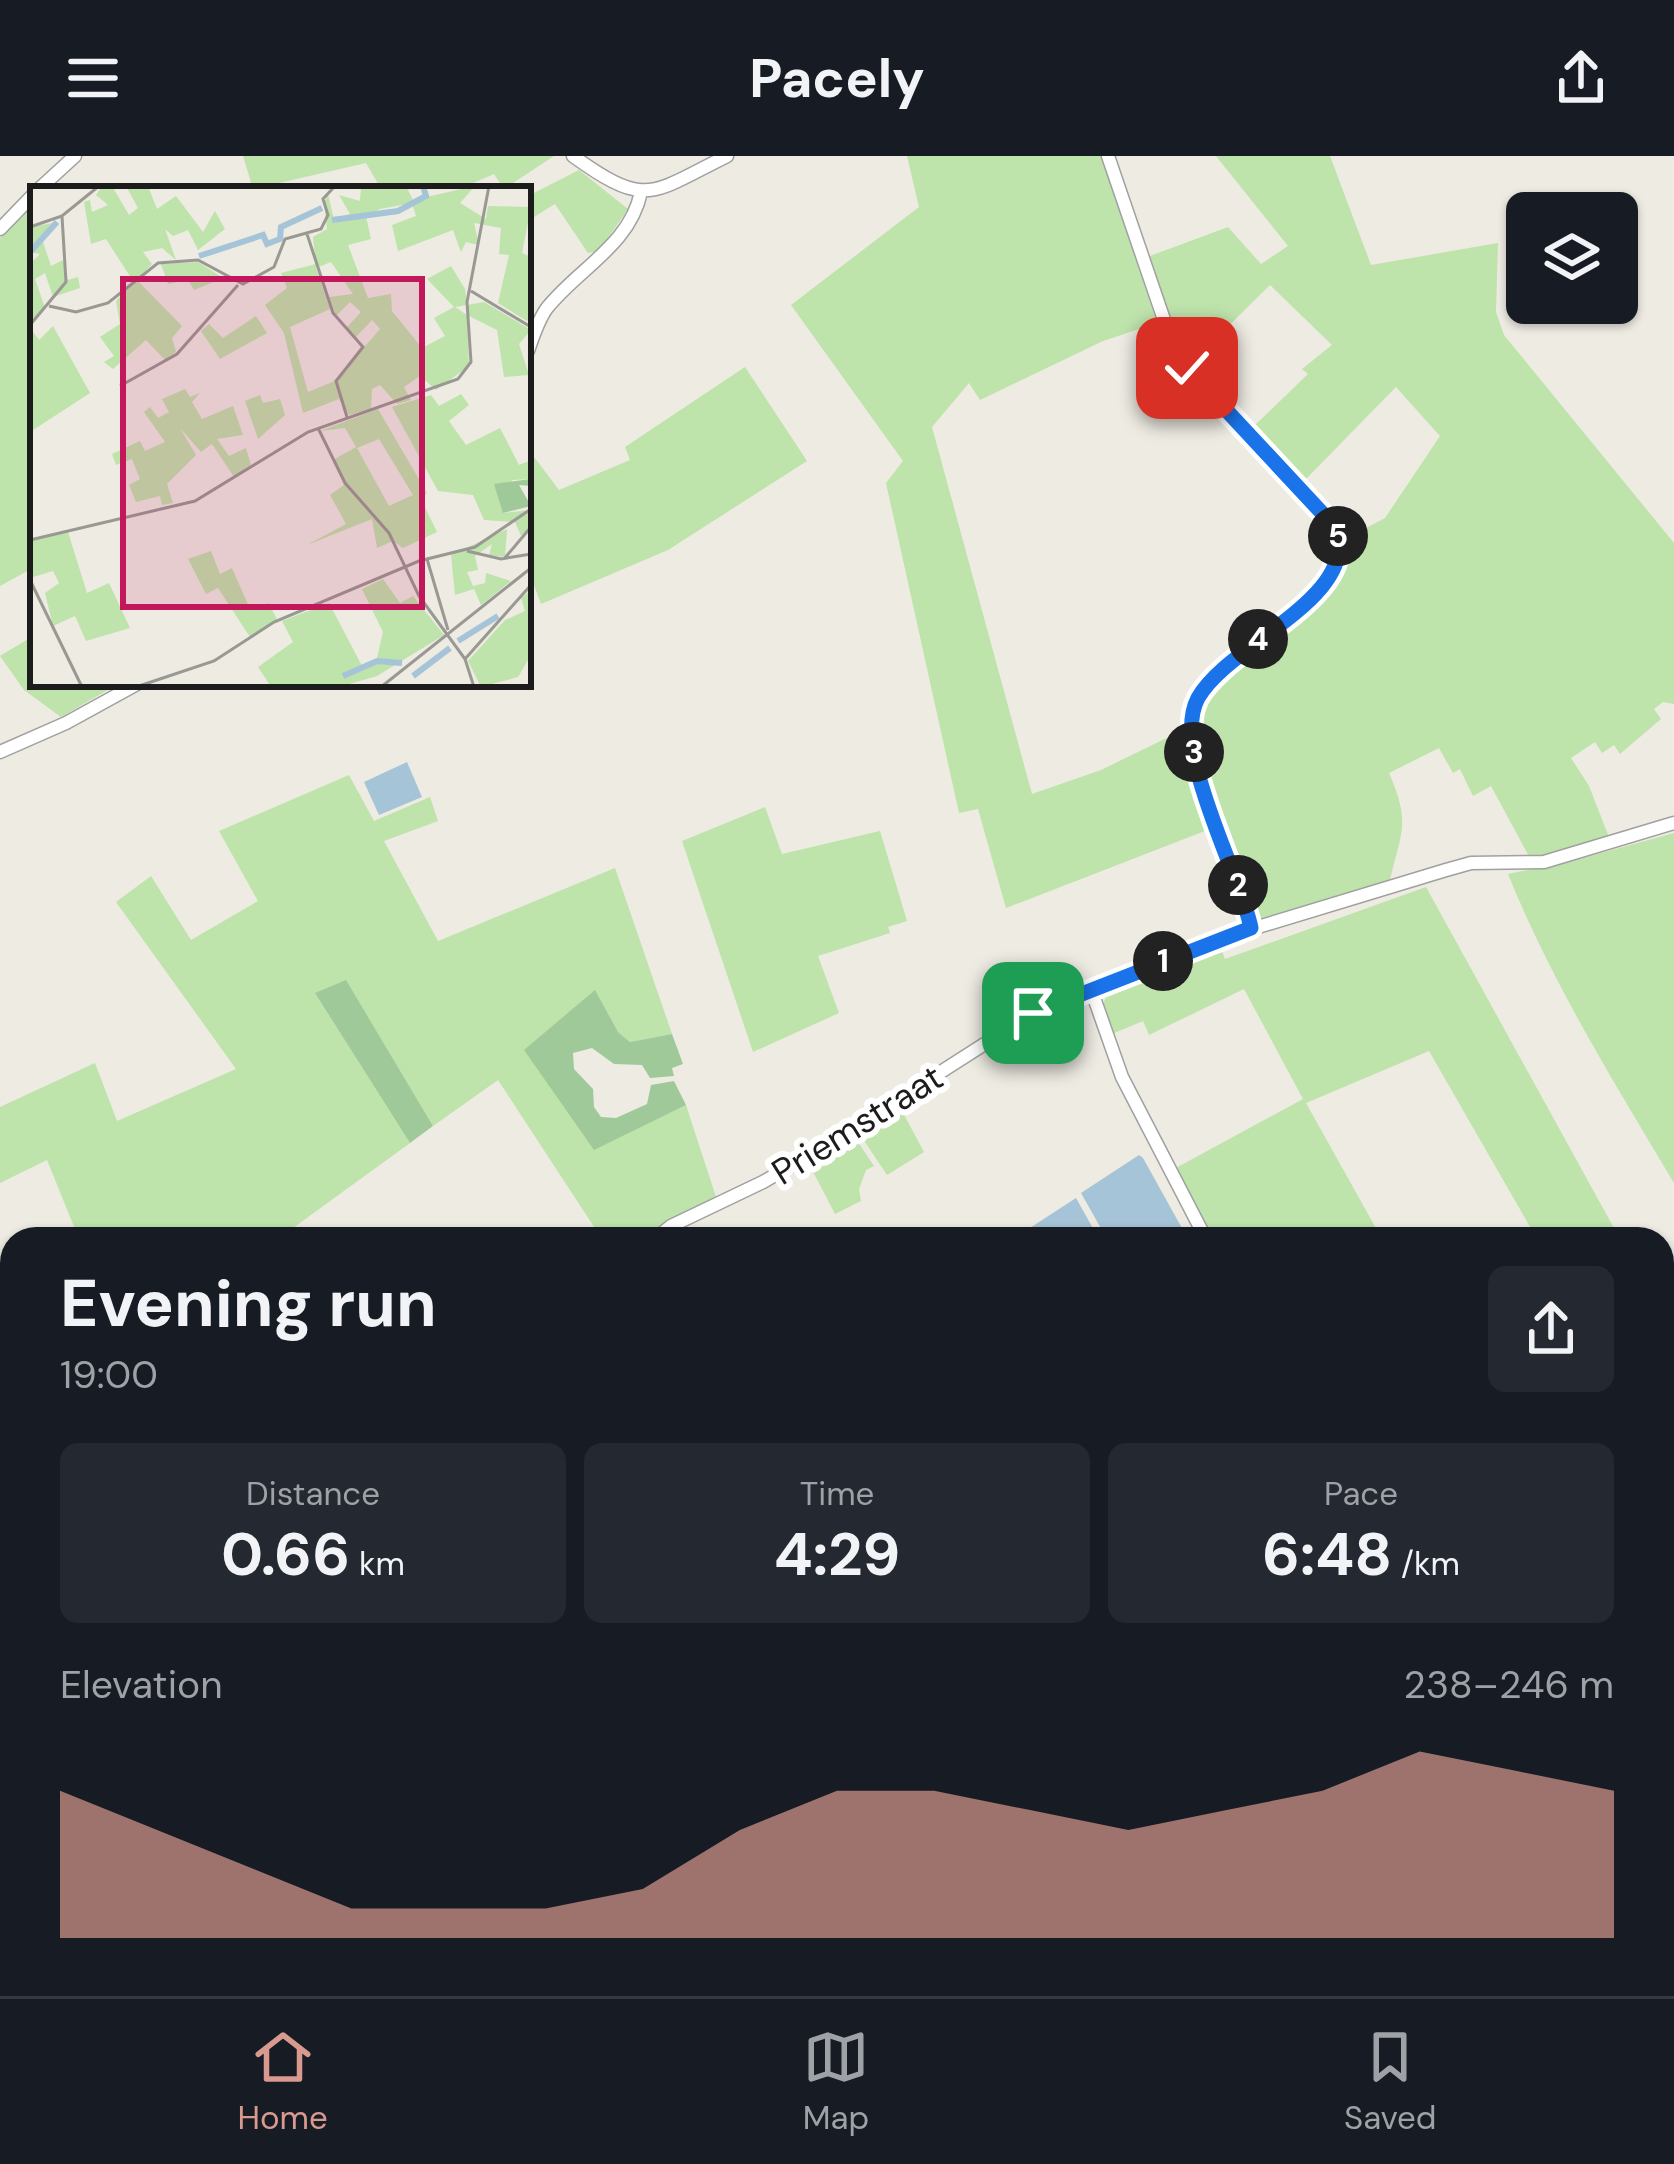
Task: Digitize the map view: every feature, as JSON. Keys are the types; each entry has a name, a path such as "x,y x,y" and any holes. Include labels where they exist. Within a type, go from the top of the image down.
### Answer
{"street":[{"path":"42,186 75,156"},
{"path":"573,156 617,187 641,192 670,184 727,156"},
{"path":"1108,156 1174,349 1336,528 1340,541 1339,564 1330,578 1228,662 1197,700 1190,727 1220,841 1247,906 1251,928"},
{"path":"531,345 548,308 624,233 641,192"},
{"path":"0,229 30,198"},
{"path":"0,752 132,687"},
{"name":"Priemstraat","path":"670,1227 763,1183 1033,1013 1251,928 1272,926 1471,863 1544,862 1674,823"},
{"path":"1092,992 1122,1076 1200,1227"}],"green space":[{"path":"243,156 554,156 509,186 502,186 494,174 466,186 379,186 366,163 252,186"},
{"path":"907,156 1101,156 1157,323 1103,341 980,400 969,383 932,427 1032,794 1101,770 1183,730 1210,829 1006,908 978,809 959,813 886,483 903,461 791,305 919,207"},
{"path":"1216,156 1330,156 1371,265 1498,243 1496,312 1504,335 1674,543 1674,704 1663,702 1654,709 1661,719 1620,754 1614,745 1602,753 1595,742 1571,758 1589,786 1609,837 1531,860 1491,786 1473,796 1460,769 1453,773 1439,748 1389,773 1402,818 1389,885 1264,922 1255,913 1201,767 1195,727 1204,698 1222,674 1323,593 1340,568 1347,538 1385,518 1440,436 1396,387 1303,482 1251,429 1308,374 1302,369 1332,345 1270,285 1191,363 1172,325 1150,256 1228,227 1261,264 1288,246"},
{"path":"579,170 628,209 599,251 588,253 555,204 531,215 531,194"},
{"path":"30,205 30,570 0,586 0,238"},
{"path":"745,367 807,461 668,550 541,604 531,577 531,453 559,490 630,460 625,447"},
{"path":"30,638 30,687 113,687 61,717 24,690 0,656"},
{"path":"349,775 374,821 430,797 438,821 384,841 438,941 615,868 672,1034 630,1042 618,1032 549,1029 594,1149 686,1105 717,1200 671,1227 594,1227 498,1080 433,1126 346,981 316,994 410,1143 294,1227 74,1227 47,1160 0,1183 0,1107 95,1063 117,1121 236,1069 116,902 151,876 191,940 258,901 219,831"},
{"path":"765,807 782,854 880,831 907,921 888,927 890,933 818,956 839,1013 753,1052 682,841"},
{"path":"1674,833 1674,1183 1564,993 1508,874"},
{"path":"1426,887 1613,1227 1530,1227 1429,1051 1306,1103 1375,1227 1205,1227 1174,1169 1303,1099 1244,989 1149,1035 1143,1021 1112,1034 1102,1007 1107,994 1221,949 1225,959"},
{"path":"346,980 433,1126 410,1143 315,993"},
{"path":"595,990 618,1032 630,1042 672,1034 683,1064 672,1068 674,1076 650,1078 642,1065 614,1064 592,1048 573,1053 574,1069 593,1089 594,1107 601,1117 616,1118 647,1104 651,1085 674,1081 686,1105 594,1150 524,1050"},
{"path":"901,1109 924,1152 887,1175 859,1133"},
{"path":"854,1136 874,1166 866,1170 859,1189 861,1201 835,1214 809,1164"}],"water":[{"path":"407,762 422,797 379,815 364,782"},
{"path":"1139,1155 1181,1227 1100,1227 1081,1193"},
{"path":"1076,1198 1092,1227 1031,1227"}],"route":[{"path":"1033,1013 1251,928 1191,741 1193,712 1206,687 1228,662 1318,592 1339,564 1336,528 1187,368"}]}
